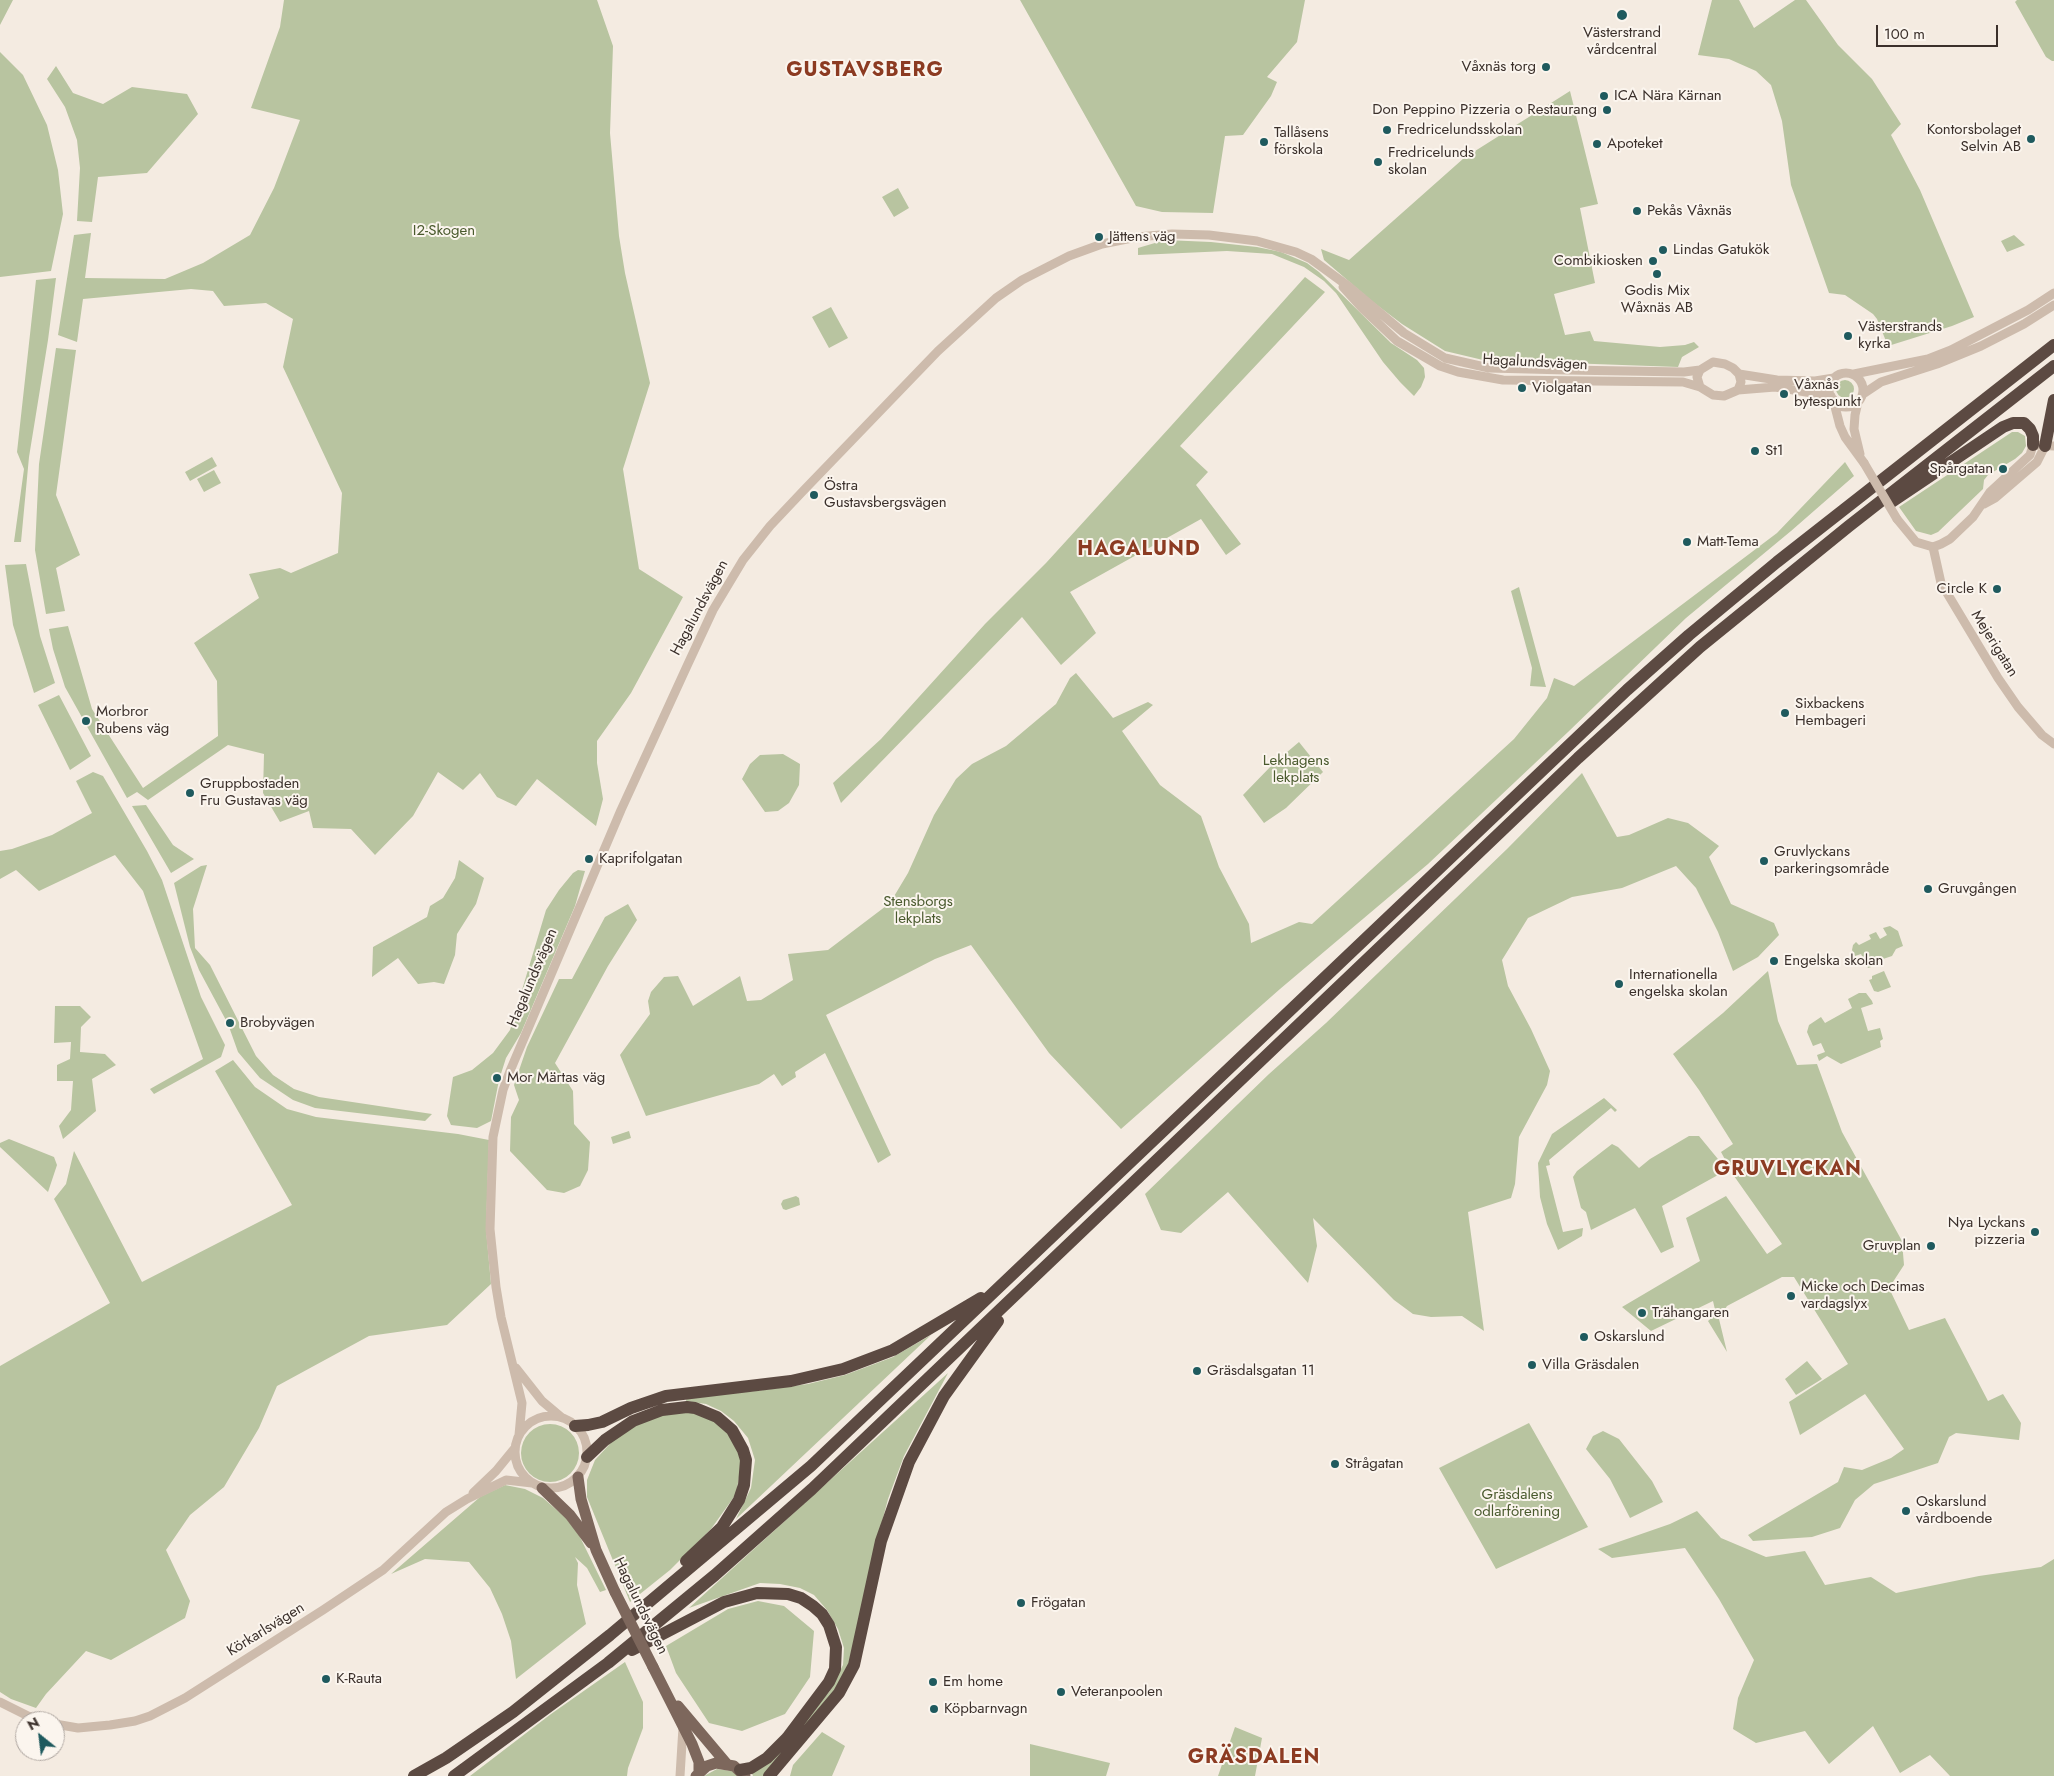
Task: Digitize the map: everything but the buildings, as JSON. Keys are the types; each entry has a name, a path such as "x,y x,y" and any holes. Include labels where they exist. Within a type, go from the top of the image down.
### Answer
{"highway":[{"path":"414,1776 446,1758 513,1712 597,1645 811,1466 1627,690 1689,634 1777,562 2054,345"},
{"path":"454,1776 608,1663 715,1575 812,1489 1638,702 1700,647 1849,526 2054,366"},
{"path":"1849,526 1897,499 2003,427 2019,422 2024,423 2030,429 2033,436 2044,445 2054,400"},
{"path":"575,1426 602,1422 644,1403 666,1396 791,1381 843,1369 910,1341 1002,1285"},
{"path":"769,1776 777,1770 839,1693 854,1665 881,1541 909,1462 944,1396 1015,1296"},
{"path":"587,1457 605,1440 633,1421 662,1410 687,1407 707,1412 724,1423 738,1438 746,1460 744,1485 739,1500 722,1527 597,1645"},
{"path":"608,1663 704,1612 741,1597 757,1593 788,1594 813,1606 829,1625 834,1637 836,1647 835,1669 824,1689 787,1738 760,1764 743,1773"}],"main road":[{"name":"Hagalundsvägen","path":"578,1477 581,1499 596,1550 615,1592 697,1754 697,1774"},
{"name":"Hagalundsvägen","path":"537,1486 570,1515 596,1550"},
{"name":"Hagalundsvägen","path":"655,1672 683,1713 726,1763"},
{"path":"697,1774 706,1766 716,1763 726,1763 743,1773"}],"street":[{"name":"Hagalundsvägen","path":"519,1435 522,1404 497,1295 490,1229 493,1136 503,1090 621,810 714,610 743,560 770,526 953,338 996,298 1022,280 1070,256 1102,244 1137,237 1172,234 1209,235 1257,241 1296,252 1324,268 1404,333 1444,358 1489,368 1684,372 1700,370"},
{"name":"Hagalundsvägen","path":"1341,282 1344,289 1362,308 1397,340 1440,366 1458,372 1503,380 1683,382 1700,387"},
{"path":"2054,293 2028,310 1951,350 1928,359 1854,374 1843,373 1834,378 1815,381 1777,380 1739,374 1725,364 1713,362 1700,370 1698,377 1700,387 1713,395 1724,396 1738,390 1775,387 1832,398 1844,406 1854,405 1881,382 1937,364 1981,346 2024,324 2054,305"},
{"path":"1738,390 1741,382 1739,374"},
{"path":"1854,374 1863,385 1855,414 1854,429 1860,457"},
{"path":"1834,378 1830,386 1840,426 1897,518 1916,542 1933,547 1950,539 1984,504 1995,498 2037,462 2044,445"},
{"name":"Mejerigatan","path":"1933,547 1940,582 1998,678 2036,728 2054,744"},
{"name":"Hagalundsvägen","path":"514,1365 542,1400 561,1417"},
{"path":"549,1416 561,1417 575,1426 582,1435 587,1457 584,1468 578,1477 562,1487 537,1486 518,1469 514,1449 519,1435 526,1425 537,1419 549,1416"},
{"name":"Körkarlsvägen","path":"467,1499 496,1471 514,1449"},
{"name":"Körkarlsvägen","path":"65,1726 78,1728 110,1726 150,1716 184,1698 324,1610 383,1570 446,1512 467,1499 506,1480 537,1486"},
{"path":"0,1702 18,1711"},
{"path":"680,1776 683,1727"}],"green space":[{"path":"0,0 13,0 0,25"},
{"name":"I2-Skogen","path":"284,0 597,0 613,46 610,133 619,236 625,273 650,383 623,469 639,569 683,597 631,693 597,741 597,763 603,799 596,826 537,779 516,806 497,797 480,773 463,790 438,772 413,816 375,855 351,829 313,828 309,811 280,822 263,793 264,754 228,745 148,800 137,792 127,798 65,687 49,629 68,626 92,709 143,788 218,736 217,681 194,643 259,598 249,574 280,568 291,573 338,553 342,493 283,367 293,319 266,303 224,306 213,291 191,289 83,299 77,342 58,335 74,235 91,233 85,278 165,279 203,263 250,235 274,188 300,120 251,108 280,27"},
{"path":"1020,0 1305,0 1297,42 1267,77 1277,82 1271,96 1243,135 1225,136 1213,213 1162,212 1136,206"},
{"path":"1712,0 1739,0 1754,28 1795,0 1806,0 1838,45 1872,79 1901,124 1891,135 1920,190 1974,317 1888,346 1873,314 1845,295 1829,293 1791,185 1782,121 1771,85 1756,71 1729,59 1698,55"},
{"path":"2017,0 2054,0 2054,61 2046,57 2015,2"},
{"path":"0,52 23,75 47,125 58,170 63,214 51,271 0,277"},
{"path":"56,66 73,93 103,104 132,87 187,94 198,114 147,173 98,177 92,222 77,221 80,168 77,140 65,107 47,79"},
{"path":"1570,91 1598,204 1580,208 1595,283 1554,294 1565,335 1590,331 1594,341 1660,347 1685,345 1694,342 1699,347 1682,357 1678,367 1483,360 1445,351 1402,324 1324,260 1321,249 1349,260 1464,158"},
{"path":"898,188 909,208 894,217 882,197"},
{"path":"2014,235 2025,245 2007,252 2001,241"},
{"path":"1165,240 1257,247 1281,252 1307,263 1319,272 1391,343 1417,360 1424,368 1425,377 1421,387 1414,396 1400,382 1383,362 1336,293 1324,281 1304,267 1272,254 1227,251 1138,255 1138,248"},
{"path":"1305,277 1325,292 1180,446 1208,472 1196,485 1241,544 1226,555 1201,519 1070,592 1096,633 1061,665 1022,617 841,803 833,783 881,739 985,624 1046,563"},
{"path":"56,278 29,457 21,542 14,542 24,469 17,452 36,280"},
{"path":"831,307 848,338 829,348 812,317"},
{"path":"56,348 76,350 56,495 80,555 56,568 65,611 46,614 35,550 39,464"},
{"path":"1845,380 1851,383 1854,389 1851,395 1845,398 1839,395 1836,389 1839,383"},
{"path":"2012,432 2018,432 2025,436 2026,446 2022,453 1988,475 1984,480 1983,489 1938,532 1931,535 1916,531 1899,507"},
{"path":"212,457 217,466 190,481 185,472"},
{"name":"Stensborgs lekplats","path":"1845,462 1854,476 1686,618 1428,864 1280,989 1121,1129 1049,1053 971,945 935,959 826,1015 891,1155 878,1163 825,1053 795,1072 796,1077 782,1086 774,1074 759,1084 646,1116 620,1055 650,1014 648,1001 651,992 664,977 678,976 693,1006 740,976 747,1001 761,1000 793,980 788,954 828,950 890,903 908,873 934,815 956,779 972,764 1006,746 1056,704 1070,678 1076,673 1113,718 1148,702 1153,705 1122,731 1160,785 1201,816 1219,867 1249,924 1251,943 1299,922 1312,924 1514,739 1547,698 1554,678 1574,686 1777,533"},
{"path":"214,470 221,483 204,492 197,479"},
{"path":"26,564 40,636 55,683 34,693 13,625 5,565"},
{"path":"1519,587 1546,687 1530,686 1532,668 1511,591"},
{"path":"59,695 91,756 70,770 38,705"},
{"name":"Lekhagens lekplats","path":"1299,742 1323,772 1286,808 1264,823 1243,795 1273,764"},
{"path":"783,754 800,764 799,785 789,803 778,811 765,812 742,779 750,764 760,755"},
{"path":"93,772 103,776 162,880 201,997 225,1045 221,1057 154,1094 150,1089 203,1059 143,891 115,855 39,891 16,870 0,879 0,851 12,849 52,835 92,813 76,781"},
{"path":"1582,773 1617,837 1629,835 1668,818 1688,823 1719,846 1709,857 1731,904 1774,923 1779,935 1758,957 1733,971 1718,932 1696,888 1676,866 1622,888 1572,897 1528,918 1502,960 1508,986 1531,1029 1550,1071 1547,1085 1519,1137 1515,1184 1511,1198 1468,1212 1484,1331 1462,1316 1431,1317 1413,1314 1394,1300 1313,1218 1317,1246 1308,1283 1228,1192 1181,1233 1161,1230 1145,1194 1507,849"},
{"path":"146,805 173,845 194,859 171,873 132,806"},
{"path":"459,860 484,878 476,904 457,934 455,955 444,984 434,982 418,984 398,958 372,977 373,947 427,917 430,906 443,898 455,878"},
{"path":"207,865 193,909 195,948 210,965 256,1056 273,1075 294,1089 319,1097 432,1114 425,1121 315,1108 293,1100 260,1078 238,1052 228,1024 199,970 190,947 174,883 201,866"},
{"path":"578,870 585,871 575,906 521,1033 506,1058 499,1080 491,1121 477,1128 451,1125 447,1116 453,1077 472,1070 493,1053 510,1030 546,910 559,890 573,873"},
{"path":"628,904 637,920 608,966 555,1063 573,1091 574,1124 590,1142 588,1170 580,1186 564,1193 547,1190 510,1151 511,1117 519,1100 514,1085 527,1047 559,979 572,979 605,917"},
{"path":"1890,926 1898,931 1903,946 1896,949 1892,956 1877,961 1878,965 1868,968 1861,954 1855,956 1852,950 1853,945 1856,942 1859,945 1871,939 1869,935 1876,932 1880,939 1887,935 1883,928"},
{"path":"1768,971 1778,1021 1797,1065 1817,1064 1842,1132 1902,1241 1904,1265 1889,1288 1909,1330 1945,1318 1988,1401 2003,1394 2021,1423 2019,1440 1956,1433 1949,1437 1938,1463 1874,1484 1855,1500 1840,1528 1812,1537 1753,1541 1748,1535 1838,1482 1844,1467 1862,1470 1891,1458 1904,1449 1865,1394 1800,1435 1789,1402 1848,1364 1794,1277 1782,1277 1727,1306 1719,1319 1727,1352 1708,1321 1716,1314 1713,1301 1651,1331 1622,1307 1700,1261 1686,1218 1726,1196 1767,1254 1782,1244 1734,1176 1721,1152 1733,1144 1699,1090 1673,1054 1723,1013"},
{"path":"1884,971 1891,987 1878,992 1874,991 1869,980 1872,979 1872,976"},
{"path":"1859,993 1866,993 1872,1001 1873,1004 1861,1008 1868,1031 1880,1028 1883,1039 1880,1041 1881,1047 1841,1064 1827,1056 1819,1061 1817,1055 1825,1052 1821,1043 1813,1046 1807,1032 1809,1025 1821,1017 1825,1023 1852,1008 1848,999"},
{"path":"55,1006 80,1006 91,1017 81,1027 80,1052 105,1054 116,1065 92,1079 96,1111 63,1139 59,1126 71,1110 73,1081 57,1081 57,1065 70,1059 71,1042 54,1043"},
{"path":"233,1060 255,1087 287,1109 316,1117 458,1134 489,1140 486,1229 491,1284 447,1325 369,1336 277,1386 259,1428 224,1487 190,1515 166,1550 190,1601 185,1618 111,1660 86,1651 46,1694 36,1708 11,1699 0,1692 0,1366 110,1303 54,1199 66,1184 74,1151 142,1282 292,1205 215,1071"},
{"path":"1604,1098 1617,1110 1615,1112 1611,1108 1549,1160 1550,1165 1546,1166 1563,1232 1583,1228 1582,1236 1558,1250 1547,1224 1540,1197 1538,1163 1552,1134"},
{"path":"629,1131 631,1138 613,1144 611,1137"},
{"path":"1689,1136 1699,1136 1727,1170 1662,1206 1674,1247 1661,1253 1635,1208 1591,1230 1586,1212 1581,1208 1573,1177 1577,1171 1612,1144 1618,1147 1639,1168 1650,1159"},
{"path":"9,1139 54,1157 57,1165 48,1192 0,1147 0,1143"},
{"path":"796,1196 799,1198 800,1205 786,1210 783,1209 781,1204 783,1200"},
{"path":"931,1335 736,1519 751,1488 755,1460 748,1438 734,1421 721,1411 706,1404 686,1401 687,1396 756,1391 808,1384 845,1375 893,1357"},
{"path":"1807,1361 1822,1379 1796,1395 1785,1379"},
{"path":"948,1373 904,1456 888,1499 854,1651 842,1678 833,1695 764,1776 753,1776 751,1772 829,1692 843,1665 844,1648 838,1629 827,1610 814,1595 800,1588 780,1584 760,1583 689,1608"},
{"path":"683,1410 709,1418 728,1429 738,1445 741,1466 736,1494 711,1529 670,1570 630,1602 587,1497 587,1480 595,1460 619,1434 649,1419"},
{"name":"Gräsdalens odlarförening","path":"1529,1423 1588,1527 1496,1569 1439,1468"},
{"path":"544,1424 556,1424 571,1432 579,1447 579,1459 571,1474 556,1482 544,1482 529,1474 521,1459 521,1447 529,1432"},
{"path":"1603,1431 1619,1439 1652,1481 1663,1502 1630,1518 1610,1479 1586,1449 1593,1436"},
{"path":"505,1485 525,1489 543,1498 566,1518 579,1535 606,1590 600,1592 587,1568 575,1557 578,1563 577,1585 586,1624 516,1679 511,1641 502,1614 490,1588 469,1562 425,1559 391,1574 480,1497"},
{"path":"1697,1511 1721,1538 1766,1557 1805,1551 1825,1585 1871,1577 1896,1593 1979,1576 2041,1567 2054,1559 2054,1776 1950,1776 1930,1755 1900,1773 1873,1726 1829,1764 1805,1731 1756,1743 1733,1729 1738,1698 1754,1660 1719,1599 1685,1548 1612,1558 1598,1549 1670,1524"},
{"path":"758,1601 784,1606 814,1631 810,1677 785,1714 742,1731 709,1723 676,1673 666,1646 728,1609"},
{"path":"625,1662 643,1702 643,1728 628,1768 627,1776 470,1776 551,1714"},
{"path":"1235,1727 1262,1738 1255,1776 1218,1776"},
{"path":"822,1732 845,1746 832,1776 790,1776 793,1765"},
{"path":"1030,1744 1110,1763 1106,1776 1030,1776"},
{"path":"717,1769 732,1771 738,1776 704,1776"}],"place":[{"name":"Västerstrand vårdcentral","path":"1622,15"},
{"name":"Våxnäs torg","path":"1546,67"},
{"name":"ICA Nära Kärnan","path":"1604,96"},
{"name":"Don Peppino Pizzeria o Restaurang","path":"1607,110"},
{"name":"Fredricelundsskolan","path":"1387,130"},
{"name":"Kontorsbolaget Selvin AB","path":"2031,139"},
{"name":"Tallåsens förskola","path":"1264,142"},
{"name":"Apoteket","path":"1597,144"},
{"name":"Fredricelunds skolan","path":"1378,162"},
{"name":"Pekås Våxnäs","path":"1637,211"},
{"name":"Jättens väg","path":"1099,237"},
{"name":"Lindas Gatukök","path":"1663,250"},
{"name":"Combikiosken","path":"1653,261"},
{"name":"Godis Mix Wåxnäs AB","path":"1657,274"},
{"name":"Västerstrands kyrka","path":"1848,336"},
{"name":"Violgatan","path":"1522,388"},
{"name":"Våxnås bytespunkt","path":"1784,394"},
{"name":"St1","path":"1755,451"},
{"name":"Spårgatan","path":"2003,469"},
{"name":"Östra Gustavsbergsvägen","path":"814,495"},
{"name":"Matt-Tema","path":"1687,542"},
{"name":"Circle K","path":"1997,589"},
{"name":"Sixbackens Hembageri","path":"1785,713"},
{"name":"Morbror Rubens väg","path":"86,721"},
{"name":"Gruppbostaden Fru Gustavas väg","path":"190,793"},
{"name":"Kaprifolgatan","path":"589,859"},
{"name":"Gruvlyckans parkeringsområde","path":"1764,861"},
{"name":"Gruvgången","path":"1928,889"},
{"name":"Engelska skolan","path":"1774,961"},
{"name":"Internationella engelska skolan","path":"1619,984"},
{"name":"Brobyvägen","path":"230,1023"},
{"name":"Mor Märtas väg","path":"497,1078"},
{"name":"Nya Lyckans pizzeria","path":"2035,1232"},
{"name":"Gruvplan","path":"1931,1246"},
{"name":"Micke och Decimas vardagslyx","path":"1791,1296"},
{"name":"Trähangaren","path":"1642,1313"},
{"name":"Oskarslund","path":"1584,1337"},
{"name":"Villa Gräsdalen","path":"1532,1365"},
{"name":"Gräsdalsgatan 11","path":"1197,1371"},
{"name":"Strågatan","path":"1335,1464"},
{"name":"Oskarslund vårdboende","path":"1906,1511"},
{"name":"Frögatan","path":"1021,1603"},
{"name":"K-Rauta","path":"326,1679"},
{"name":"Em home","path":"933,1682"},
{"name":"Veteranpoolen","path":"1061,1692"},
{"name":"Köpbarnvagn","path":"934,1709"}],"district":[{"name":"GUSTAVSBERG","path":"865,71"},
{"name":"HAGALUND","path":"1139,550"},
{"name":"GRUVLYCKAN","path":"1788,1170"},
{"name":"GRÄSDALEN","path":"1254,1758"}]}
